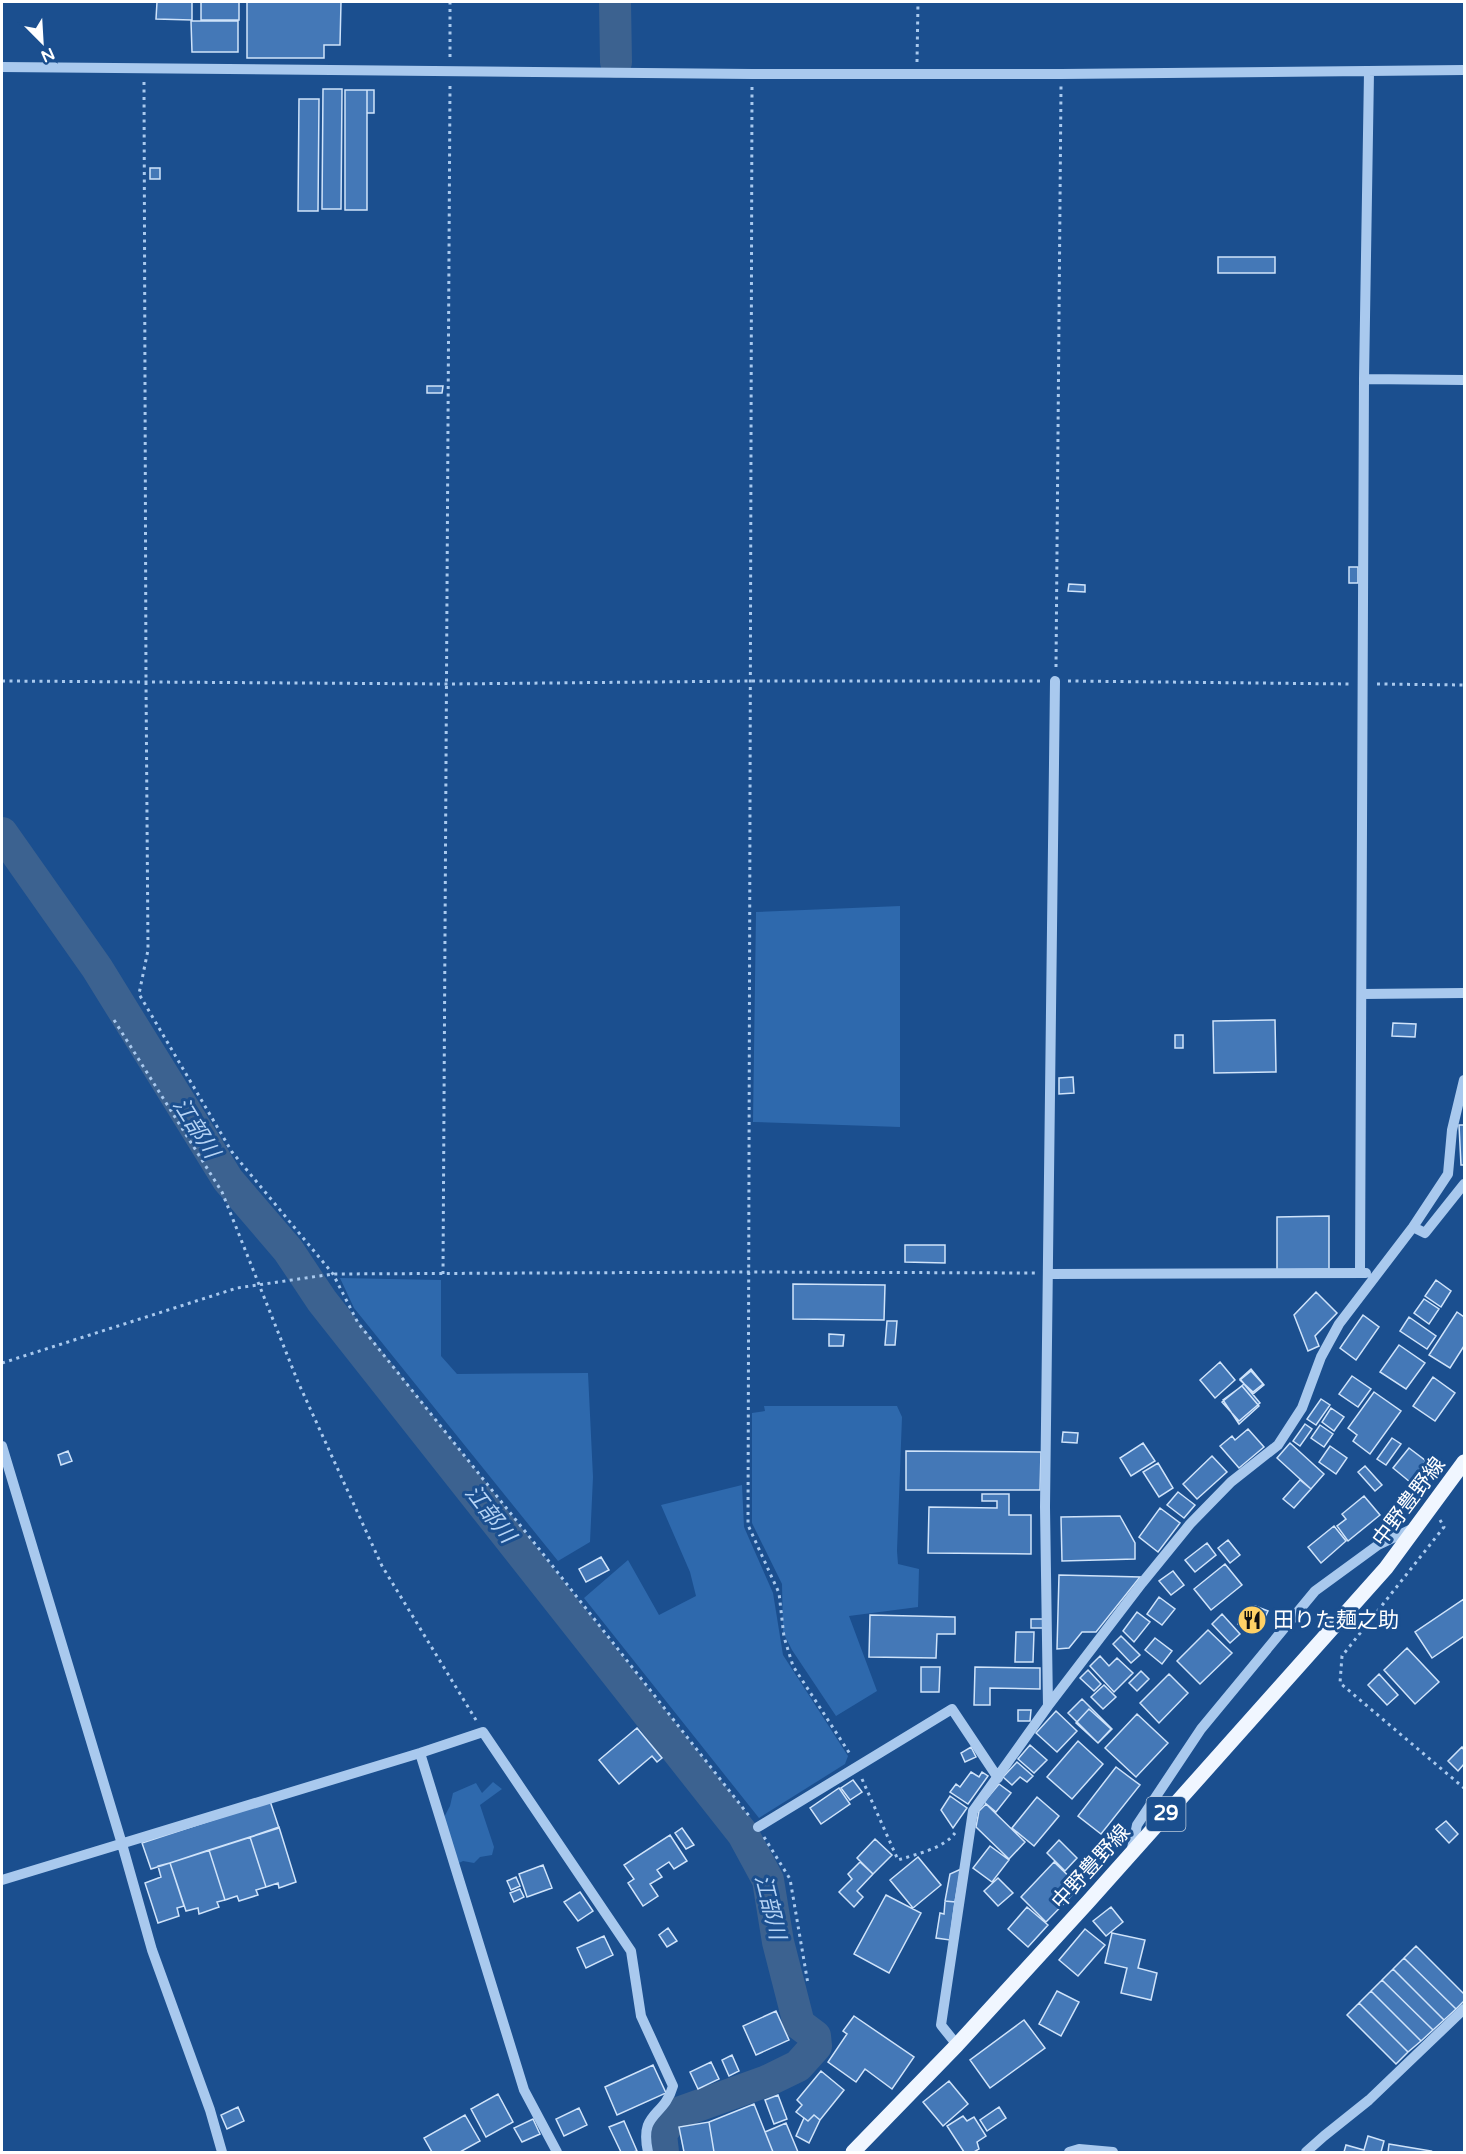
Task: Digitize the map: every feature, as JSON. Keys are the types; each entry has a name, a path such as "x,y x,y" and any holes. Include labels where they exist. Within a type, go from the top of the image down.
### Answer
{"main road":[{"name":"中野豊野線","path":"853,2152 957,2045 1386,1568 1464,1462"}],"street":[{"path":"2,67 752,74 1464,70"},
{"path":"1360,1273 1364,379 1369,72"},
{"path":"1364,379 1464,380"},
{"path":"1048,1706 1046,1507 1055,681"},
{"path":"1362,994 1464,993"},
{"path":"957,2045 941,2025 973,1811 1048,1706 1190,1524 1231,1482 1278,1445 1302,1408 1321,1356 1339,1324 1413,1227 1448,1174 1452,1130 1464,1080"},
{"path":"1413,1227 1425,1233 1464,1184"},
{"path":"1049,1274 1377,1273"},
{"path":"2,1446 5,1472 123,1844 152,1950 210,2110 222,2152"},
{"path":"1131,1853 1137,1825 1202,1729 1315,1591 1378,1545 1417,1526"},
{"path":"758,1827 952,1709 998,1778"},
{"path":"2,1880 483,1732 631,1951 641,2016 673,2086 670,2097 650,2120 644,2135 648,2152"},
{"path":"420,1753 524,2090 557,2152"},
{"path":"1306,2152 1369,2100 1464,2009"},
{"path":"1069,2152 1079,2149 1113,2152"}],"path":[{"path":"443,1274 450,2"},
{"path":"917,73 918,2"},
{"path":"144,69 148,950 139,994 232,1152 333,1274 358,1323 758,1827 790,1879 808,1984"},
{"path":"752,74 748,1525 778,1593 784,1637 794,1665 845,1744 898,1860 932,1848 951,1838 973,1811"},
{"path":"1055,681 1061,74"},
{"path":"2,681 447,684 1055,681 1464,685"},
{"path":"114,1020 222,1192 298,1382 382,1566 445,1666 483,1732"},
{"path":"2,1363 237,1288 333,1274 749,1272 1049,1274"},
{"path":"1433,1505 1444,1527 1342,1656 1340,1683 1464,1788"}],"shaded area":[{"path":"900,906 900,1127 753,1122 756,912"},
{"path":"340,1278 441,1280 441,1356 457,1374 588,1373 593,1477 590,1542 558,1561 354,1308"},
{"path":"764,1406 897,1406 902,1417 898,1564 919,1569 918,1607 849,1616 877,1691 836,1716 792,1650 783,1632 782,1584 752,1523 752,1413 765,1411"},
{"path":"742,1485 744,1527 773,1593 783,1655 848,1756 845,1764 759,1818 584,1598 628,1560 659,1615 696,1596 690,1572 661,1505"},
{"path":"493,1782 502,1789 480,1805 494,1847 492,1855 480,1857 474,1863 463,1861 459,1863 441,1823 450,1806 453,1793 476,1783 482,1793"}],"building":[{"path":"157,2 192,2 192,20 156,19"},
{"path":"201,2 239,2 239,20 201,20"},
{"path":"247,2 341,2 340,45 324,45 324,58 247,58"},
{"path":"191,21 238,21 238,52 192,52"},
{"path":"323,89 342,89 341,209 322,209"},
{"path":"345,90 367,90 367,210 345,210"},
{"path":"367,90 374,90 374,113 367,113"},
{"path":"299,99 319,99 318,211 298,211"},
{"path":"150,168 160,168 160,179 150,179"},
{"path":"1218,257 1275,257 1275,273 1218,273"},
{"path":"427,386 443,386 442,393 427,393"},
{"path":"1349,567 1358,567 1358,583 1349,583"},
{"path":"1069,584 1085,585 1085,592 1068,591"},
{"path":"1275,1020 1276,1072 1214,1073 1213,1021"},
{"path":"1393,1023 1416,1024 1415,1037 1392,1036"},
{"path":"1175,1035 1183,1035 1183,1048 1175,1048"},
{"path":"1073,1077 1074,1093 1059,1094 1059,1078"},
{"path":"1459,1125 1464,1125 1464,1165 1461,1165"},
{"path":"1329,1216 1329,1269 1277,1270 1277,1217"},
{"path":"905,1245 945,1245 945,1263 905,1262"},
{"path":"1436,1280 1451,1291 1441,1307 1425,1296"},
{"path":"793,1284 885,1285 884,1320 793,1319"},
{"path":"1316,1292 1337,1313 1315,1336 1319,1346 1308,1351 1294,1315"},
{"path":"1424,1299 1439,1309 1429,1324 1414,1313"},
{"path":"1457,1312 1464,1317 1464,1346 1450,1368 1429,1355"},
{"path":"1363,1315 1379,1327 1356,1360 1340,1348"},
{"path":"1409,1317 1436,1336 1427,1349 1400,1331"},
{"path":"887,1321 897,1321 895,1345 885,1345"},
{"path":"829,1334 844,1335 843,1346 829,1346"},
{"path":"1399,1345 1425,1363 1406,1389 1380,1372"},
{"path":"1220,1362 1235,1380 1215,1398 1200,1380"},
{"path":"1251,1369 1264,1385 1253,1394 1240,1379"},
{"path":"1251,1371 1263,1384 1253,1392 1240,1380"},
{"path":"1352,1376 1371,1389 1358,1407 1339,1394"},
{"path":"1433,1377 1455,1393 1435,1421 1413,1406"},
{"path":"1244,1384 1260,1403 1239,1421 1222,1402"},
{"path":"1242,1386 1259,1406 1239,1424 1223,1400"},
{"path":"1374,1392 1401,1411 1370,1454 1353,1441 1357,1435 1348,1428"},
{"path":"1321,1399 1330,1405 1316,1425 1307,1419"},
{"path":"1331,1408 1344,1417 1334,1431 1322,1422"},
{"path":"1305,1424 1312,1429 1300,1446 1293,1441"},
{"path":"1320,1425 1333,1434 1324,1447 1311,1438"},
{"path":"1248,1429 1264,1447 1239,1468 1220,1446 1232,1436 1235,1440"},
{"path":"1063,1432 1078,1433 1077,1443 1062,1442"},
{"path":"1392,1438 1401,1444 1386,1465 1377,1459"},
{"path":"1143,1443 1155,1461 1131,1476 1120,1458"},
{"path":"1290,1443 1324,1474 1311,1489 1277,1458"},
{"path":"1330,1446 1347,1458 1336,1474 1319,1462"},
{"path":"1409,1448 1426,1461 1410,1482 1393,1468"},
{"path":"68,1451 72,1461 61,1465 58,1455"},
{"path":"906,1451 1041,1452 1040,1490 906,1490"},
{"path":"1212,1456 1227,1472 1197,1499 1183,1484"},
{"path":"1158,1463 1173,1488 1159,1497 1143,1472"},
{"path":"1365,1466 1382,1485 1375,1491 1358,1472"},
{"path":"1300,1480 1311,1489 1294,1508 1283,1499"},
{"path":"1178,1492 1195,1505 1184,1518 1167,1505"},
{"path":"982,1494 1009,1494 1009,1515 1031,1515 1031,1554 928,1553 929,1507 997,1508 997,1501 982,1501"},
{"path":"1364,1496 1380,1515 1348,1541 1337,1526 1346,1519 1342,1514"},
{"path":"1160,1508 1180,1523 1158,1552 1139,1537"},
{"path":"1120,1516 1135,1543 1135,1559 1062,1561 1061,1517"},
{"path":"1334,1526 1346,1541 1321,1563 1308,1547"},
{"path":"1228,1540 1240,1555 1230,1563 1218,1548"},
{"path":"1207,1543 1216,1555 1195,1572 1185,1560"},
{"path":"601,1557 609,1570 586,1582 579,1569"},
{"path":"1225,1564 1242,1585 1211,1610 1194,1589"},
{"path":"1173,1571 1184,1585 1171,1595 1159,1581"},
{"path":"1059,1575 1140,1577 1096,1632 1082,1632 1069,1648 1057,1649"},
{"path":"1159,1597 1175,1609 1162,1625 1147,1614"},
{"path":"1464,1599 1464,1636 1432,1658 1415,1632"},
{"name":"田りた麺之助","path":"1255,1606 1268,1611 1260,1628 1255,1626 1253,1631 1238,1624 1242,1614 1250,1617"},
{"path":"1137,1612 1150,1622 1134,1642 1123,1631"},
{"path":"1222,1614 1240,1634 1230,1643 1212,1624"},
{"path":"870,1615 955,1617 955,1634 937,1634 936,1658 869,1657"},
{"path":"1031,1619 1045,1619 1045,1628 1031,1628"},
{"path":"1208,1630 1232,1653 1200,1684 1177,1661"},
{"path":"1016,1632 1034,1632 1033,1662 1015,1662"},
{"path":"1121,1636 1140,1655 1131,1663 1113,1644"},
{"path":"1155,1638 1172,1651 1162,1664 1145,1650"},
{"path":"1407,1648 1439,1682 1415,1704 1384,1670"},
{"path":"1100,1656 1109,1666 1117,1658 1133,1673 1114,1692 1090,1666"},
{"path":"921,1667 940,1667 939,1692 921,1692"},
{"path":"975,1667 1040,1668 1040,1689 990,1688 990,1705 974,1705"},
{"path":"1088,1670 1101,1684 1094,1691 1080,1678"},
{"path":"1141,1671 1149,1679 1137,1691 1129,1683"},
{"path":"1169,1674 1188,1693 1159,1723 1140,1703"},
{"path":"1379,1674 1398,1695 1387,1705 1368,1685"},
{"path":"1104,1685 1116,1697 1103,1709 1091,1697"},
{"path":"1082,1699 1112,1729 1098,1743 1068,1713"},
{"path":"1089,1709 1111,1729 1098,1743 1076,1723"},
{"path":"1018,1710 1031,1710 1030,1721 1018,1721"},
{"path":"1056,1711 1077,1731 1057,1752 1036,1733"},
{"path":"1137,1714 1168,1743 1136,1777 1105,1748"},
{"path":"637,1728 662,1758 657,1762 652,1756 619,1784 599,1760"},
{"path":"1078,1741 1103,1764 1072,1799 1047,1777"},
{"path":"1030,1745 1047,1760 1034,1773 1018,1759"},
{"path":"971,1747 976,1757 965,1762 961,1753"},
{"path":"1462,1747 1464,1764 1458,1771 1448,1761"},
{"path":"1017,1762 1033,1776 1027,1782 1020,1777 1012,1785 1003,1777"},
{"path":"1116,1767 1140,1785 1101,1834 1078,1816"},
{"path":"971,1772 979,1777 982,1772 988,1776 968,1804 950,1792 956,1784 960,1787"},
{"path":"853,1780 862,1792 850,1800 841,1788"},
{"path":"999,1784 1011,1793 996,1812 984,1802"},
{"path":"839,1788 850,1804 821,1824 810,1808"},
{"path":"950,1796 967,1808 953,1828 941,1810"},
{"path":"1037,1797 1059,1816 1034,1846 1012,1828"},
{"path":"270,1801 279,1828 151,1869 142,1843"},
{"path":"986,1804 1025,1842 1009,1859 976,1827 979,1811"},
{"path":"1446,1821 1458,1834 1449,1843 1436,1829"},
{"path":"279,1827 296,1882 279,1888 278,1883 266,1887 250,1837"},
{"path":"682,1828 694,1845 686,1849 675,1833"},
{"path":"670,1835 687,1861 674,1869 669,1862 657,1870 662,1877 650,1884 658,1896 643,1906 628,1883 634,1879 624,1865"},
{"path":"250,1837 266,1887 256,1890 258,1895 239,1901 237,1896 225,1900 209,1850"},
{"path":"875,1839 892,1855 873,1874 857,1858"},
{"path":"1059,1840 1077,1858 1065,1871 1047,1853"},
{"path":"990,1846 1009,1860 992,1882 973,1868"},
{"path":"209,1850 225,1900 217,1902 219,1907 199,1914 198,1908 186,1911 170,1863"},
{"path":"918,1857 941,1885 913,1908 890,1880"},
{"path":"860,1862 873,1874 857,1891 863,1897 854,1907 839,1892 852,1879 848,1874"},
{"path":"1054,1862 1080,1887 1046,1922 1021,1897"},
{"path":"170,1863 184,1906 177,1908 179,1916 158,1923 145,1883 161,1877 158,1866"},
{"path":"543,1865 552,1888 527,1897 519,1874"},
{"path":"961,1869 955,1902 945,1901 950,1874"},
{"path":"516,1877 520,1886 511,1890 507,1881"},
{"path":"998,1878 1013,1893 998,1906 984,1891"},
{"path":"520,1889 524,1897 514,1902 510,1893"},
{"path":"580,1892 593,1911 578,1921 564,1902"},
{"path":"886,1895 921,1913 889,1973 854,1954"},
{"path":"945,1901 955,1902 950,1940 936,1938 940,1913 944,1914"},
{"path":"1027,1907 1048,1925 1028,1947 1008,1929"},
{"path":"1111,1907 1123,1922 1106,1936 1093,1921"},
{"path":"668,1928 677,1941 667,1947 659,1935"},
{"path":"1085,1929 1105,1945 1078,1976 1059,1960"},
{"path":"1112,1933 1145,1940 1138,1968 1157,1973 1151,2000 1121,1993 1127,1968 1105,1963"},
{"path":"604,1936 613,1955 586,1968 577,1948"},
{"path":"1416,1946 1464,1994 1464,2001 1456,2009 1404,1958"},
{"path":"1404,1958 1456,2009 1444,2020 1393,1969"},
{"path":"1393,1969 1444,2020 1433,2030 1382,1980"},
{"path":"1382,1980 1433,2030 1421,2041 1371,1991"},
{"path":"1057,1991 1079,2002 1061,2036 1039,2024"},
{"path":"1371,1991 1421,2041 1408,2052 1359,2003"},
{"path":"1359,2003 1408,2052 1396,2064 1347,2015"},
{"path":"776,2011 789,2040 756,2055 743,2026"},
{"path":"854,2016 914,2057 892,2089 865,2069 856,2082 828,2062 847,2034 843,2031"},
{"path":"1024,2020 1045,2048 990,2088 970,2060"},
{"path":"732,2055 739,2071 729,2076 722,2060"},
{"path":"711,2062 719,2079 698,2089 690,2072"},
{"path":"653,2065 666,2093 617,2115 605,2087"},
{"path":"821,2071 844,2090 820,2120 814,2115 808,2121 796,2112 802,2105 797,2100"},
{"path":"949,2081 968,2104 943,2126 923,2102"},
{"path":"498,2094 513,2122 486,2137 471,2109"},
{"path":"778,2095 787,2119 774,2124 765,2100"},
{"path":"754,2104 773,2152 714,2152 709,2122"},
{"path":"238,2107 244,2121 227,2129 221,2115"},
{"path":"999,2107 1006,2118 987,2131 980,2120"},
{"path":"579,2108 587,2125 564,2136 556,2119"},
{"path":"465,2115 480,2141 460,2152 432,2152 424,2138"},
{"path":"814,2115 820,2120 809,2143 796,2136 804,2118 808,2121"},
{"path":"963,2116 967,2121 974,2117 986,2136 977,2142 979,2149 974,2152 964,2152 947,2126"},
{"path":"533,2119 540,2134 522,2142 514,2128"},
{"path":"624,2121 637,2151 621,2152 609,2127"},
{"path":"709,2122 714,2152 684,2152 679,2127"},
{"path":"786,2123 798,2152 773,2152 765,2132"},
{"path":"1368,2136 1384,2141 1381,2152 1344,2152 1346,2145 1364,2150"},
{"path":"1389,2144 1431,2151 1388,2152"}],"waterway":[{"path":"615,2 616,62"},
{"name":"江部川","path":"2,833 97,968 228,1180 288,1250 322,1301 743,1834 768,1880 778,1942 799,2024 815,2036 816,2046 798,2066 767,2081 675,2114 661,2134 663,2152"}],"place":[{"name":"田りた麺之助","path":"1252,1620"}]}
